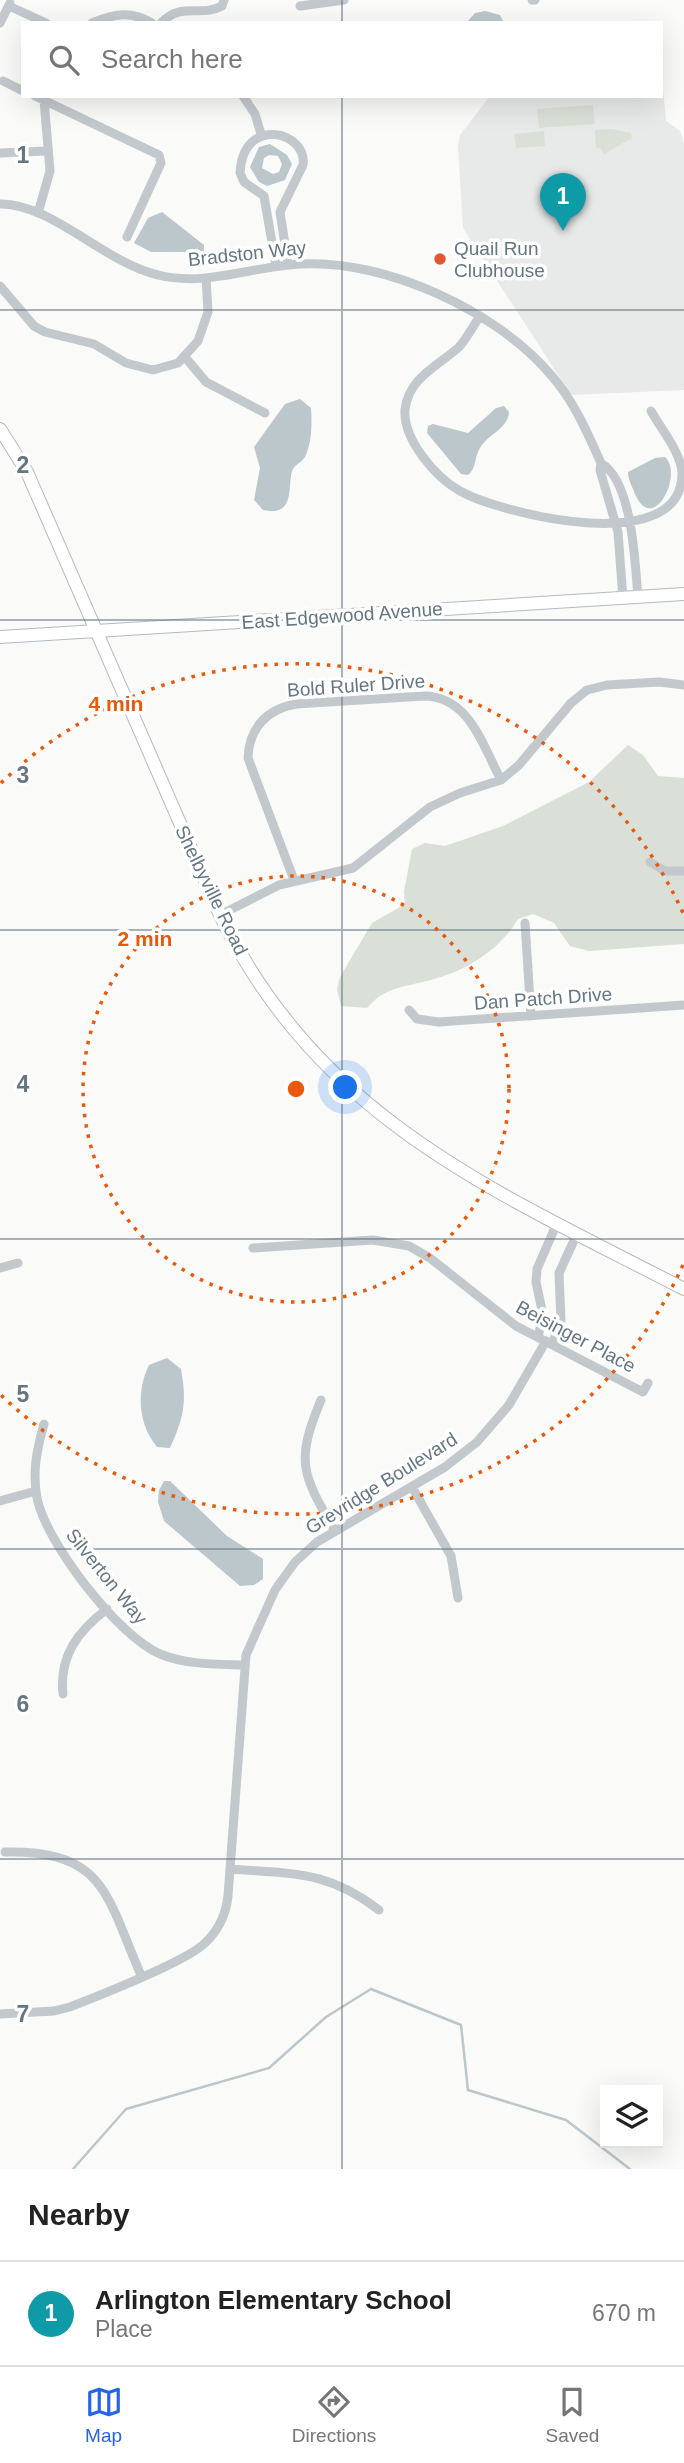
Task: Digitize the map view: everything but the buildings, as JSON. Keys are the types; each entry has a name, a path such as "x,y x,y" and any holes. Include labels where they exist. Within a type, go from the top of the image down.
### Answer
{"main road":[{"name":"Shelbyville Road","path":"0,429 27,472 220,915 275,1004 316,1055 350,1089 430,1153 684,1289"},
{"name":"East Edgewood Avenue","path":"0,637 684,594"}],"street":[{"path":"164,21 176,11 216,10 222,6 224,0"},
{"path":"300,6 344,0"},
{"path":"0,23 10,3 42,21"},
{"path":"97,21 128,14 147,21"},
{"path":"3,81 21,90"},
{"path":"38,213 50,171 40,98"},
{"path":"40,98 159,155 161,163 127,237"},
{"path":"244,98 255,114 261,134"},
{"path":"276,266 264,196 247,185 240,174 251,142 261,134 273,133 297,146 304,156 302,168 280,212 288,264"},
{"path":"0,153 46,151"},
{"name":"Bradston Way","path":"0,204 38,213 132,268 169,277 206,278 288,264 337,265 385,275 434,293 480,316 522,345 551,374 577,412 601,463 600,470 623,523 623,599"},
{"path":"0,286 34,326 46,332 94,344 126,363 147,369 169,368 185,357 205,326 208,310 206,278"},
{"path":"480,316 459,346 418,379 412,388 405,411 411,439 443,477 462,492 579,524 623,523 661,514 676,500 682,486 680,461 651,411"},
{"path":"185,357 206,382 265,413"},
{"name":"Bradston Way","path":"601,463 609,467 638,598"},
{"path":"220,915 294,880 334,875 353,868 430,807 460,793 501,780 519,765 571,703 587,690 607,685 659,682 684,685"},
{"name":"Bold Ruler Drive","path":"294,880 248,758 250,741 257,726 276,709 296,704 424,696 444,699 462,710 470,720 501,780"},
{"path":"650,862 665,871 684,870"},
{"path":"525,923 531,1016"},
{"name":"Dan Patch Drive","path":"409,1010 417,1019 430,1023 684,1005"},
{"name":"Greyridge Boulevard","path":"545,1340 537,1269 557,1223"},
{"name":"Greyridge Boulevard","path":"0,2014 54,2011 70,2007 190,1954 210,1938 226,1909 245,1665 249,1645 280,1583 301,1556 335,1531 455,1460 491,1427 520,1388 545,1340 561,1321 559,1273 577,1234"},
{"name":"Beisinger Place","path":"253,1248 373,1240 409,1246 430,1258 516,1326 643,1392 648,1383"},
{"path":"0,1268 18,1263"},
{"path":"321,1400 307,1436 304,1464 313,1493 335,1531"},
{"name":"Silverton Way","path":"44,1424 35,1460 36,1491 43,1518 55,1541 127,1633 162,1655 198,1663 245,1665"},
{"path":"412,1487 451,1556 458,1598"},
{"path":"0,1501 36,1491"},
{"path":"63,1693 63,1672 70,1649 81,1631 107,1609"},
{"path":"5,1852 56,1855 72,1861 92,1875 106,1896 141,1975"},
{"path":"230,1869 295,1874 327,1880 354,1891 379,1910"}],"shaded area":[{"path":"485,11 500,15 503,21 468,21 475,13"},
{"path":"663,89 666,121 680,131 684,144 684,390 571,395 463,228 458,146 460,135 488,98 663,98"},
{"path":"593,105 595,124 539,128 537,109"},
{"path":"612,129 631,133 632,138 604,154 600,148 596,148 595,130"},
{"path":"544,131 545,146 516,148 514,134"},
{"path":"270,144 287,155 292,164 285,180 267,186 259,182 250,167 259,147","holes":["269,155 278,156 282,164 279,172 273,174 262,168 264,158"]},
{"path":"162,212 204,245 204,252 151,252 134,243 148,218"},
{"path":"300,399 311,408 309,446 304,459 293,469 286,504 274,511 263,510 254,500 260,468 254,447 285,404"},
{"path":"504,406 509,412 508,418 480,448 473,469 468,475 461,474 427,433 428,426 433,424 468,433 496,408"},
{"path":"665,457 670,465 671,476 664,498 650,508 642,505 629,480 628,472 655,458"},
{"path":"628,745 643,755 658,776 684,778 684,944 589,951 570,946 554,923 533,914 518,919 492,950 457,971 389,991 367,1008 341,1006 337,989 340,977 372,923 405,904 404,891 412,849 425,843 445,846 503,826 589,782"},
{"path":"167,1358 181,1369 184,1391 181,1418 170,1448 157,1447 146,1428 141,1408 142,1386 149,1365"},
{"path":"164,1481 170,1481 227,1536 263,1559 263,1579 254,1585 240,1586 164,1521 158,1502 159,1490"}],"waterway":[{"path":"73,2169 126,2109 269,2068 326,2017 371,1989 461,2025 468,2090 566,2120 630,2169"}],"place":[{"name":"Arlington Elementary School","path":"563,231"},
{"name":"Quail Run Clubhouse","path":"440,259"}]}
